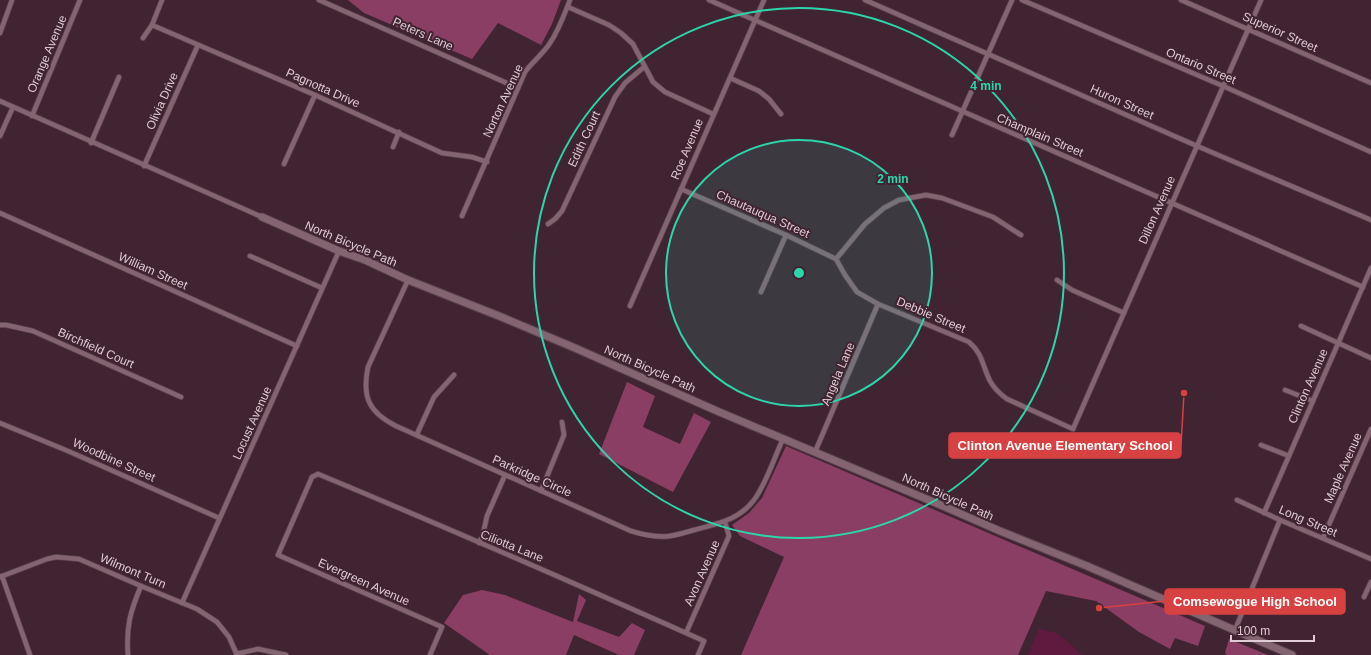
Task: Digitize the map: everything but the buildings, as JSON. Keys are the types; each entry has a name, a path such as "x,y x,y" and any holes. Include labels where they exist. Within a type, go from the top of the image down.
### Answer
{"street":[{"path":"0,33 12,0"},
{"name":"Orange Avenue","path":"32,116 80,0"},
{"path":"142,38 152,24 162,0"},
{"name":"Peters Lane","path":"319,0 518,88"},
{"name":"Norton Avenue","path":"462,216 518,88 530,65 550,44 570,0"},
{"name":"Champlain Street","path":"710,0 1363,287"},
{"name":"Roe Avenue","path":"630,306 764,0"},
{"name":"Huron Street","path":"866,0 1197,146 1371,220"},
{"path":"952,135 1012,0"},
{"name":"Ontario Street","path":"1022,0 1223,86 1371,152"},
{"name":"Superior Street","path":"1181,0 1371,83"},
{"name":"Dillon Avenue","path":"1073,429 1261,0"},
{"path":"568,7 609,25 621,33 633,44 653,82 665,92 713,114"},
{"name":"Pagnotta Drive","path":"152,24 399,132 442,153 486,162"},
{"name":"Olivia Drive","path":"144,166 198,45"},
{"name":"Edith Court","path":"548,224 562,211 615,97 625,83 644,67"},
{"path":"90,143 119,77"},
{"path":"730,78 759,91 769,99 781,114"},
{"path":"285,162 314,95"},
{"name":"North Bicycle Path","path":"0,102 90,143 339,251 365,260 408,280 519,324 1000,532 1087,566 1292,655"},
{"path":"0,136 13,107"},
{"path":"392,147 399,132"},
{"name":"Chautauqua Street","path":"681,190 786,235 836,259"},
{"path":"836,259 865,224 884,208 899,200 926,195 942,198 993,218 1021,235"},
{"name":"William Street","path":"0,213 297,346"},
{"path":"761,292 786,235"},
{"name":"Locust Avenue","path":"182,603 339,251"},
{"path":"250,256 322,288"},
{"name":"Debbie Street","path":"836,259 857,292 878,304 969,342 984,362 993,386 1003,396 1073,429"},
{"name":"Clinton Avenue","path":"1264,513 1371,268"},
{"name":"Parkridge Circle","path":"408,280 368,367 365,380 365,390 372,408 378,415 386,421 631,531 646,535 671,536 725,522 737,516 746,509 761,489 783,439"},
{"path":"1057,280 1072,290 1124,313"},
{"name":"Angela Lane","path":"815,452 878,304"},
{"name":"Birchfield Court","path":"0,325 33,331 181,397"},
{"path":"1301,326 1371,358"},
{"path":"417,434 434,397 454,374"},
{"path":"1285,390 1313,401"},
{"path":"541,491 564,435 562,422"},
{"name":"Woodbine Street","path":"0,423 68,451 219,518"},
{"name":"Maple Avenue","path":"1322,538 1371,429"},
{"path":"1261,445 1289,456"},
{"name":"Ciliotta Lane","path":"278,555 312,477 318,474 552,573 704,641 698,655"},
{"path":"479,543 483,534 487,516 505,475"},
{"name":"Long Street","path":"1237,500 1371,559"},
{"path":"1235,630 1280,520"},
{"name":"Avon Avenue","path":"686,633 729,536 725,522"},
{"name":"Evergreen Avenue","path":"278,555 442,628 430,655"},
{"name":"Wilmont Turn","path":"1,577 47,559 66,557 80,559 198,609 217,622 229,637 237,654"},
{"path":"1,577 30,655"},
{"path":"1364,597 1371,582"},
{"path":"128,655 128,622 141,586"},
{"path":"237,654 258,649 286,655"}],"shaded area":[{"path":"348,0 561,0 552,24 541,45 498,23 472,59 364,13"},
{"path":"627,382 655,396 643,427 680,444 694,413 711,422 673,492 599,454"},
{"path":"786,446 1205,626 1198,646 1175,638 1170,649 1139,632 1096,601 1046,591 1018,655 741,655 784,557 740,536 732,525 749,513 762,498"},
{"path":"482,590 505,595 573,622 579,594 586,600 577,621 619,637 632,623 645,630 634,655 619,655 574,635 566,655 490,655 444,623 463,595"},
{"path":"1039,629 1056,633 1065,639 1082,655 1028,655"},
{"path":"1229,639 1268,655 1227,655 1225,653"}],"place":[{"name":"Clinton Avenue Elementary School","path":"1184,393"},
{"name":"Comsewogue High School","path":"1099,608"}]}
